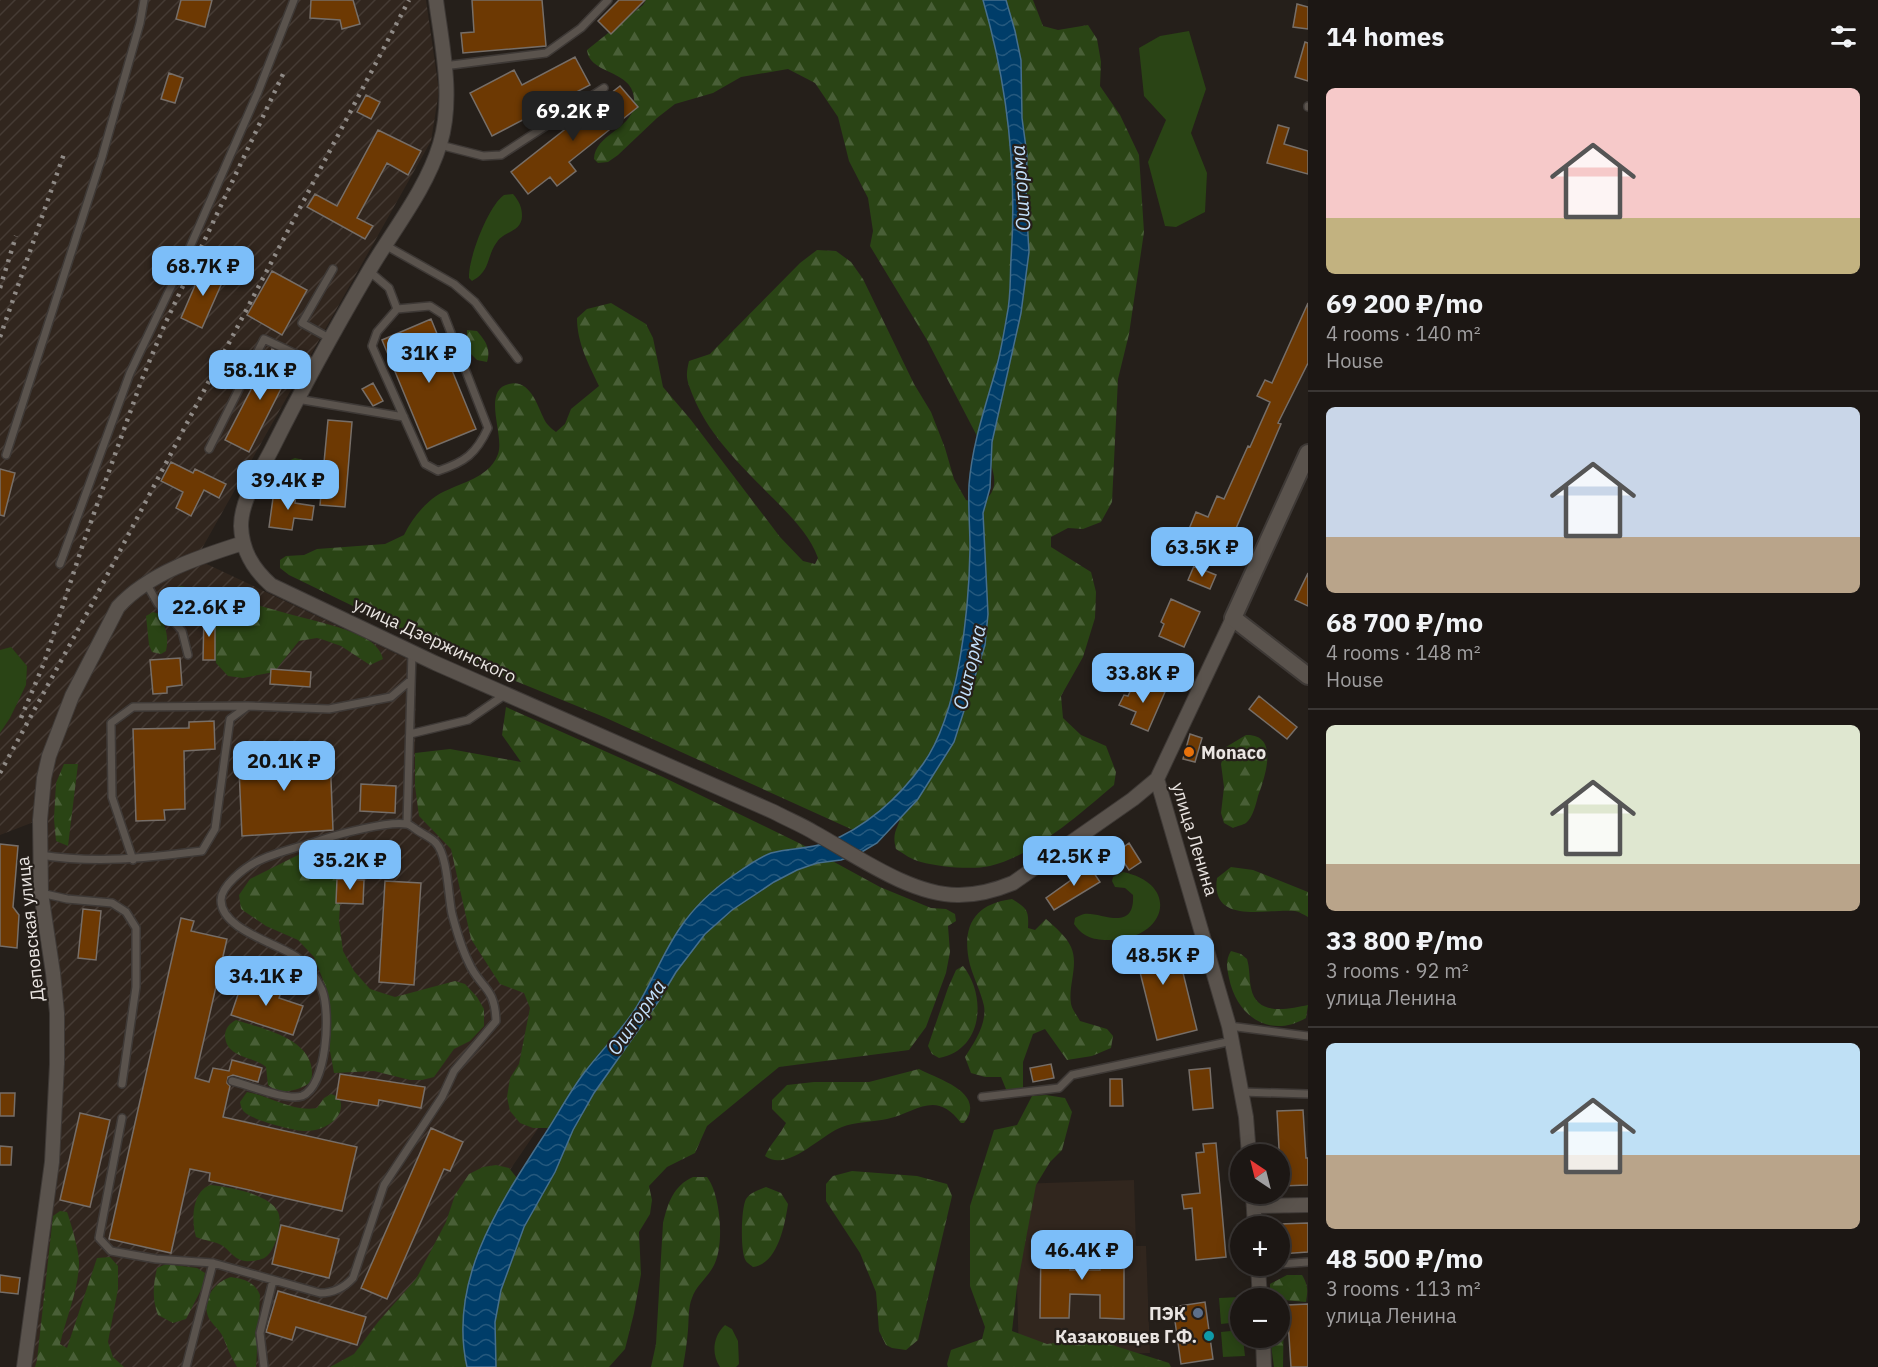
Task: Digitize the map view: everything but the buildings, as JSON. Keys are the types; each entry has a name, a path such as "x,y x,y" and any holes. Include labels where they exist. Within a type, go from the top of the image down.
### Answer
{"street":[{"name":"улица Дзержинского","path":"435,0 444,66 446,109 440,145 426,178 369,271 297,399 243,510 241,525 243,543 250,561 260,575 272,585 412,651 774,812 888,875 928,890 957,896 995,890 1013,883 1133,799 1157,779"},
{"name":"улица Ленина","path":"1249,1144 1229,1026 1157,779 1308,453"},
{"name":"Деповская улица","path":"24,1367 52,1162 57,1064 57,1012 41,893 40,855 40,820 44,778 49,756 72,696 118,608 146,583 162,574 243,543"},
{"path":"1233,618 1308,676"},
{"path":"1290,1203 1308,1205"},
{"path":"1263,1348 1264,1367"}],"lane":[{"path":"6,455 102,157 140,23 144,0"},
{"path":"60,564 130,373 190,247 258,92 294,0"},
{"path":"444,66 546,53 581,27 608,0"},
{"path":"440,145 483,156 501,155 604,88"},
{"path":"385,245 454,284 475,302 518,359"},
{"path":"331,339 302,323 333,269"},
{"path":"369,271 389,288 397,309"},
{"path":"430,306 444,315 488,428 480,446 459,464 438,471 425,464 372,346 377,332 397,309 430,306"},
{"path":"209,449 264,339 317,364"},
{"path":"297,399 404,417"},
{"path":"146,583 158,604 182,631 188,654"},
{"path":"407,824 412,651"},
{"path":"134,860 111,797 111,723 133,707 248,706 329,709 391,697 411,680"},
{"path":"410,734 468,720 506,694"},
{"path":"40,855 70,860 134,860 202,851 215,829 230,719 248,706"},
{"path":"122,1118 99,1238 111,1251 156,1259 213,1263 320,1293 342,1288 353,1278 384,1185 442,1097 454,1071 496,1021 495,1005 490,991 468,963 452,913 445,869 437,844 407,824 383,826 319,840 256,862 228,884 221,901 229,918 242,930 299,958 311,972 323,991 327,1032 318,1078 313,1088 303,1095 291,1098 232,1081"},
{"path":"41,893 67,899 112,903 126,912 136,928 136,987 122,1084"},
{"path":"1229,1026 1308,1036"},
{"path":"982,1097 1059,1088 1072,1075 1232,1041"},
{"path":"1241,1092 1308,1093"},
{"path":"1290,1263 1308,1262"},
{"path":"186,1367 213,1263"},
{"path":"264,1367 260,1333 273,1280"}],"shaded area":[{"path":"0,0 426,0 439,91 431,141 196,559 416,663 415,753 556,967 565,1089 376,1367 24,1367 57,1064 39,820 0,835"},
{"path":"1134,1180 1136,1246 1146,1246 1150,1353 1019,1358 1014,1184"}],"green space":[{"path":"646,0 1033,0 1043,26 1058,30 1088,25 1097,39 1101,62 1100,86 1120,115 1139,155 1144,232 1129,334 1118,379 1112,502 1101,522 1083,529 1068,528 1051,537 1051,547 1091,572 1096,592 1095,618 1083,657 1061,696 1063,718 1081,735 1106,746 1116,772 1114,785 1087,808 1056,832 1006,861 990,866 965,868 914,860 896,849 895,832 900,819 900,809 875,815 853,830 604,717 464,660 289,575 280,568 280,560 286,556 304,555 317,549 385,544 404,535 423,507 432,499 486,471 498,454 496,395 501,388 509,384 522,385 532,394 546,423 556,432 565,424 571,409 599,386 581,345 577,318 587,309 611,303 646,324 653,338 663,387 780,537 803,561 815,564 818,558 808,538 786,511 732,456 714,433 699,409 687,375 689,361 710,354 800,263 817,250 836,251 851,262 863,279 914,384 931,412 954,479 966,500 981,504 987,499 994,484 990,461 927,340 870,246 873,231 868,198 849,161 838,117 815,83 788,69 741,77 713,93 675,104 608,162 598,163 594,159 600,144 627,120 634,105 633,93 629,85 622,78 596,65 590,59 587,50 643,5"},
{"path":"1189,31 1206,89 1191,133 1207,173 1205,212 1176,227 1165,226 1148,162 1166,120 1144,96 1139,48 1160,36"},
{"path":"513,194 521,207 521,221 516,228 500,238 482,273 472,281 469,278 472,259 486,221 504,195"},
{"path":"467,330 477,331 485,342 488,349 487,362 477,360 467,350"},
{"path":"295,458 303,460 310,468 306,481 294,491 275,490 271,481 277,469"},
{"path":"181,586 347,630 371,642 379,649 383,659 370,665 341,646 317,638 299,641 274,672 243,678 228,676 216,663 211,622 171,610 165,605 164,595"},
{"path":"153,612 159,614 166,632 166,651 161,654 152,652 149,645 146,616"},
{"path":"11,647 27,666 26,685 0,733 0,650"},
{"path":"506,707 663,777 803,845 880,887 931,908 946,909 955,914 956,921 948,926 950,952 946,973 926,1027 909,1050 779,1067 707,1126 695,1153 667,1167 649,1186 652,1200 650,1214 639,1232 641,1274 634,1313 625,1349 609,1367 330,1367 354,1354 378,1322 416,1279 446,1222 455,1195 469,1174 483,1167 496,1165 509,1168 517,1178 516,1198 555,1172 575,1122 560,1120 548,1128 533,1128 520,1123 510,1111 507,1097 510,1078 519,1064 530,1008 524,993 500,984 471,939 451,849 419,816 415,786 415,753 450,749 521,762 502,735"},
{"path":"1246,735 1263,741 1267,749 1266,768 1251,817 1246,823 1233,828 1224,823 1221,813 1224,787 1221,764 1226,747"},
{"path":"64,764 78,764 68,846 56,841 54,819 56,783"},
{"path":"331,848 340,856 342,874 339,921 343,951 354,971 370,989 395,997 455,981 465,984 484,1009 484,1026 470,1041 454,1049 434,1077 410,1080 374,1071 334,1073 330,1051 327,990 314,957 298,940 266,926 241,909 239,895 250,879 306,851"},
{"path":"1231,867 1253,870 1308,892 1308,917 1295,911 1257,912 1231,909 1222,903 1217,893 1217,878"},
{"path":"1123,872 1141,878 1153,888 1159,899 1160,911 1154,922 1144,931 1129,938 1104,940 1086,935 1074,924 1075,918 1084,914 1115,918 1128,914 1132,907 1133,895 1125,888 1115,887 1112,881 1113,877"},
{"path":"1012,899 1026,910 1028,928 1035,930 1046,919 1066,939 1071,947 1074,961 1070,997 1072,1008 1080,1021 1107,1029 1113,1036 1111,1048 1092,1056 1067,1060 1045,1029 1033,1034 1023,1062 1023,1091 1008,1094 1001,1077 985,1077 971,1073 965,1057 984,1020 983,1001 970,965 967,940 969,929 979,912 988,906"},
{"path":"1231,951 1247,959 1251,988 1254,997 1260,1003 1274,1009 1308,1005 1306,1018 1293,1024 1268,1025 1247,1013 1239,1004 1229,978 1227,961"},
{"path":"963,966 976,992 978,1006 976,1020 965,1044 954,1053 939,1058 932,1054 928,1046 948,988 956,970"},
{"path":"236,1020 275,1033 299,1047 307,1056 312,1068 311,1082 289,1091 278,1090 268,1085 266,1067 235,1053 227,1043 226,1031"},
{"path":"919,1069 949,1083 965,1096 970,1103 970,1113 964,1123 961,1123 943,1107 926,1106 887,1119 842,1127 804,1151 784,1160 774,1160 765,1156 786,1123 772,1109 772,1100 787,1085 814,1082 869,1082"},
{"path":"247,1092 290,1106 308,1109 317,1108 324,1098 331,1094 339,1097 340,1111 338,1117 327,1126 306,1131 293,1129 245,1113 240,1102"},
{"path":"1046,1095 1065,1098 1072,1112 1062,1150 1050,1162 1036,1185 1017,1287 1012,1331 1047,1344 1090,1338 1169,1363 1171,1367 948,1367 951,1350 982,1339 985,1327 970,1286 970,1206 994,1130 1017,1125 1032,1096"},
{"path":"852,1171 917,1176 947,1184 952,1196 918,1340 906,1350 886,1345 879,1331 876,1292 860,1253 826,1201 826,1184 833,1176"},
{"path":"693,1177 707,1177 716,1196 720,1221 717,1258 711,1271 696,1290 691,1302 683,1367 651,1367 656,1344 663,1223 669,1202 676,1190"},
{"path":"211,1185 248,1192 267,1200 274,1206 279,1217 278,1235 270,1252 263,1259 241,1260 220,1244 196,1237 194,1207 200,1193"},
{"path":"766,1187 781,1193 788,1204 787,1212 779,1242 774,1251 769,1259 753,1267 746,1262 743,1249 744,1204 748,1197"},
{"path":"60,1211 67,1212 79,1262 75,1293 60,1344 67,1348 97,1258 110,1257 118,1266 118,1289 108,1342 113,1357 124,1367 35,1367 53,1216"},
{"path":"166,1264 197,1268 205,1273 203,1286 186,1319 173,1323 158,1315 154,1298 157,1268"},
{"path":"1302,1275 1307,1291 1306,1302 1290,1301 1290,1288 1270,1288 1270,1284 1285,1276"},
{"path":"231,1277 248,1282 260,1295 256,1367 237,1367 221,1334 207,1313 207,1301 212,1290"},
{"path":"1230,1297 1230,1323 1221,1324 1219,1298"},
{"path":"725,1325 732,1329 738,1341 739,1364 736,1367 720,1367 715,1356 716,1340"},
{"path":"1230,1331 1230,1348 1244,1348 1245,1356 1223,1357 1221,1332"},
{"path":"1271,1348 1283,1348 1283,1367 1274,1367"}],"water":[{"name":"Ошторма","path":"983,0 1006,0 1021,60 1022,118 1027,155 1026,201 1029,252 1021,313 992,442 990,488 983,513 988,614 985,645 954,742 918,799 877,843 860,853 841,860 817,863 774,882 732,910 705,934 676,972 658,1002 594,1093 573,1130 555,1172 524,1227 501,1290 495,1322 496,1367 467,1367 463,1336 464,1305 470,1276 493,1219 578,1081 634,1011 686,920 713,891 758,859 771,853 826,843 854,829 880,811 914,777 935,743 945,718 960,661 964,631 970,549 969,493 973,455 999,356 1010,294 1013,194 1008,128 998,63"}],"railway":[{"path":"0,773 92,604 409,0"},
{"path":"21,718 44,663 83,544 142,379 165,324 284,72"},
{"path":"0,337 65,151"},
{"path":"0,288 16,236"}],"place":[{"name":"Monaco","path":"1189,752"},
{"name":"ПЭК","path":"1198,1313"},
{"name":"Казаковцев Г.Ф.","path":"1209,1336"}]}
